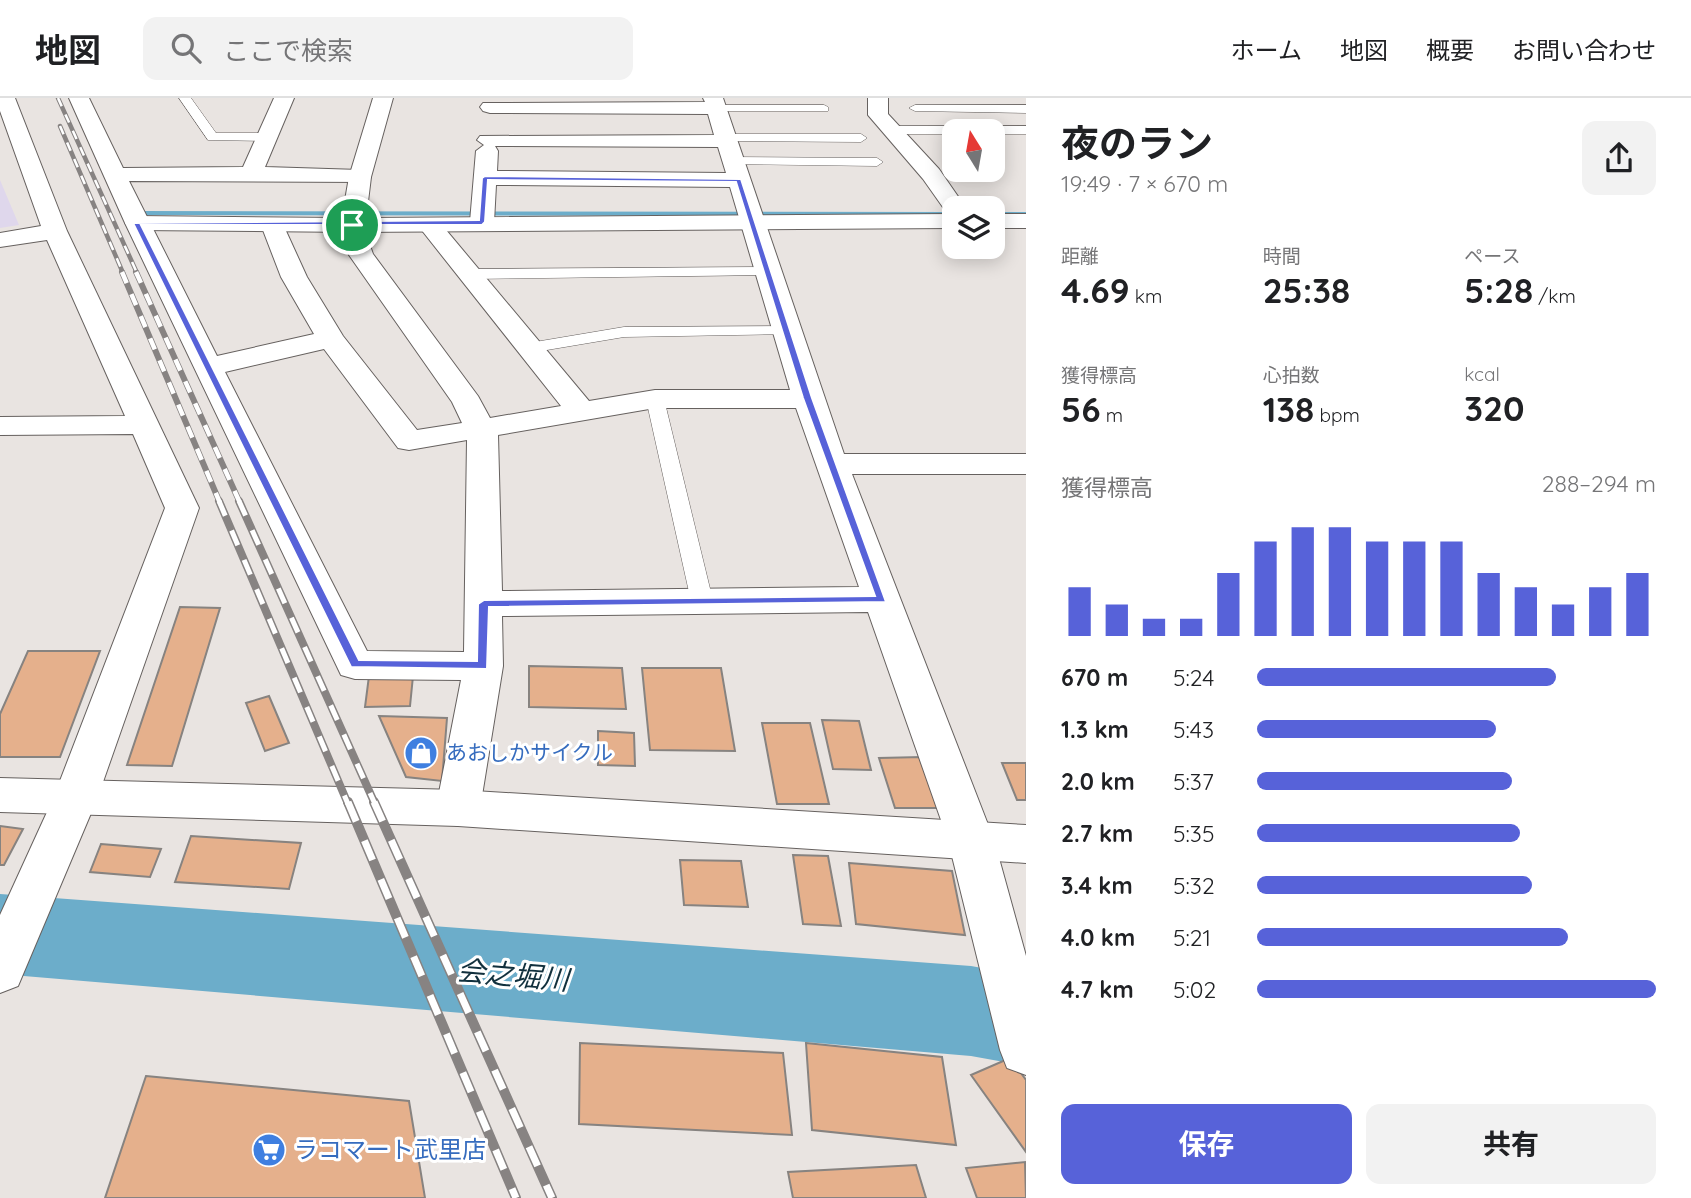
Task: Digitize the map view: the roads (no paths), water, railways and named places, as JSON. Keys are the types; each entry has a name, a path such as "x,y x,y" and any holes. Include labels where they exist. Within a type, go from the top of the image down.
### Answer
{"street":[{"path":"1,968 75,799 182,508 55,232 5,98"},
{"path":"251,173 284,98"},
{"path":"383,98 360,177 352,225 361,255 467,402 482,430 485,460 483,666 458,808"},
{"path":"878,98 878,115 945,196"},
{"path":"84,99 137,223 355,664 483,666"},
{"path":"482,222 490,102 714,103 808,398 971,840 1024,1041"},
{"path":"487,140 731,154"},
{"path":"485,178 731,154"},
{"path":"115,175 251,173 360,177"},
{"path":"137,223 352,225 482,222 942,221"},
{"path":"1005,221 1026,221"},
{"path":"428,223 582,412"},
{"path":"273,225 294,277 331,339 409,441 655,399 808,398"},
{"path":"0,240 55,232"},
{"path":"208,367 331,339"},
{"path":"0,426 142,425"},
{"path":"832,464 1026,464"},
{"path":"484,604 882,599"},
{"path":"0,795 458,808 1026,844"}],"lane":[{"path":"185,98 212,137 267,137"},
{"path":"714,103 824,109"},
{"path":"915,108 1026,109"},
{"path":"893,130 1026,130"},
{"path":"731,154 861,138"},
{"path":"731,154 877,162"},
{"path":"467,274 768,272"},
{"path":"529,348 624,331 786,331"},
{"path":"655,399 702,601"}],"waterway":[{"path":"144,213 942,214"},
{"path":"1005,214 1026,214"},
{"name":"会之堀川","path":"0,934 971,1011 1026,1021"}],"railway":[{"path":"58,98 137,273"},
{"path":"60,126 123,273"},
{"path":"122,272 220,503"},
{"path":"136,272 240,503"},
{"path":"219,501 348,804"},
{"path":"239,501 375,804"},
{"path":"348,802 516,1198"},
{"path":"374,802 552,1198"}],"place":[{"name":"あおしかサイクル","path":"421,753"},
{"name":"ラコマート武里店","path":"269,1150"}]}
